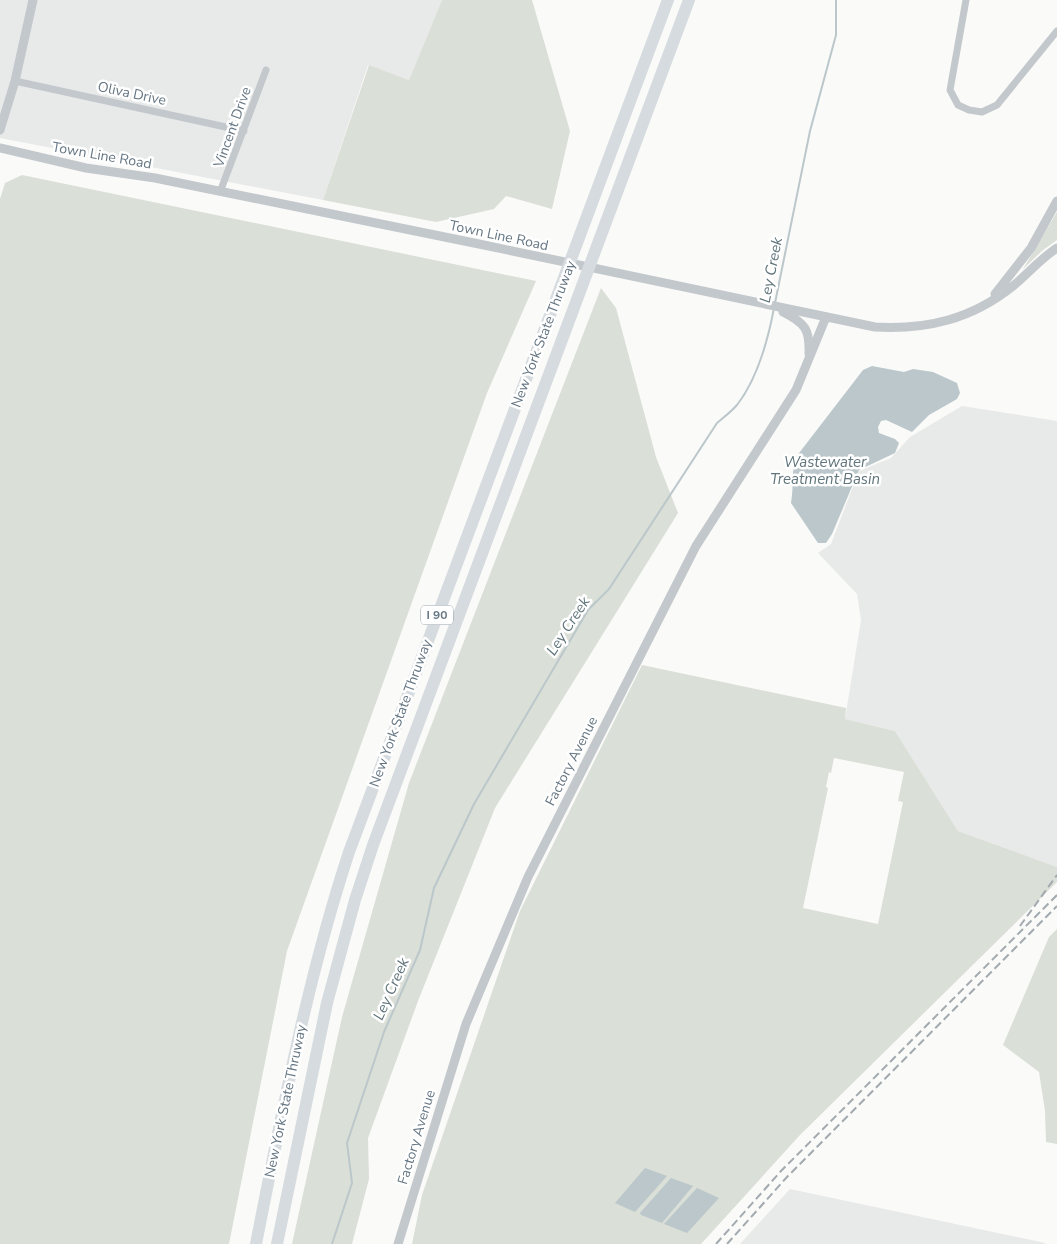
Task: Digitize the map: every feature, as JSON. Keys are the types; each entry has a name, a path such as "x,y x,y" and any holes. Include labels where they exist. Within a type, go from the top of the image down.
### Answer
{"highway":[{"name":"New York State Thruway","path":"256,1244 307,998 346,861 668,0"},
{"name":"New York State Thruway","path":"277,1244 327,1003 355,900 373,845 689,0"}],"street":[{"path":"0,130 15,81 33,0"},
{"path":"966,0 953,62 950,90 958,105 970,110 982,112 997,105 1057,32"},
{"name":"Vincent Drive","path":"220,192 266,70"},
{"name":"Oliva Drive","path":"15,81 244,131"},
{"name":"Town Line Road","path":"0,148 77,166 155,178 545,258 769,305 787,312"},
{"path":"990,301 1031,248 1057,201"},
{"path":"787,312 826,317 876,327 903,329 931,326 950,320 990,301 1009,289 1057,248"},
{"path":"787,312 806,329 809,336 809,360"},
{"name":"Factory Avenue","path":"398,1244 466,1024 528,877 696,546 783,414 809,360 826,317"}],"shaded area":[{"path":"0,0 442,0 409,80 368,65 323,200 0,138"},
{"path":"442,0 532,0 570,131 552,209 506,196 494,209 436,222 323,200 369,65 409,80"},
{"path":"22,175 536,281 487,393 287,951 229,1244 0,1244 0,199 5,183"},
{"path":"1057,212 1057,240 1023,269"},
{"path":"601,288 616,308 656,457 678,513 495,808 418,1001 368,1138 369,1179 352,1244 292,1244 342,1017 409,783"},
{"path":"962,406 1057,421 1057,867 958,831 895,731 845,719 861,620 857,594 818,553 831,544 859,471 891,458 910,437"},
{"path":"642,665 846,708 845,719 895,731 958,831 1057,867 1057,882 800,1135 701,1244 412,1244 422,1195 520,911","holes":["834,758 904,772 898,801 903,802 878,924 803,908 828,788 826,787 829,772 831,773"]},
{"path":"1057,929 1057,1144 1046,1142 1045,1111 1039,1072 1003,1045 1049,937"},
{"path":"790,1189 1041,1242 1047,1244 740,1244"}],"water":[{"name":"Wastewater Treatment Basin","path":"872,366 904,372 913,369 933,372 957,383 960,393 957,399 929,415 912,432 886,420 881,421 878,427 879,433 895,439 899,443 895,453 859,470 832,534 826,543 818,543 791,503 796,457 863,370"},
{"path":"645,1168 667,1176 635,1212 615,1203"},
{"path":"671,1178 693,1186 662,1223 641,1215 640,1213"},
{"path":"697,1188 719,1198 687,1233 664,1224"}],"waterway":[{"name":"Ley Creek","path":"775,303 810,131 836,35 836,0"},
{"name":"Ley Creek","path":"332,1244 352,1183 347,1143 384,1032 420,950 434,888 474,804 588,610 609,589 717,423 735,407 751,383 769,333 774,308"}],"railway":[{"path":"1020,926 1057,875"},
{"path":"716,1244 781,1171 1057,895"},
{"path":"727,1244 787,1177 1057,906"}]}
